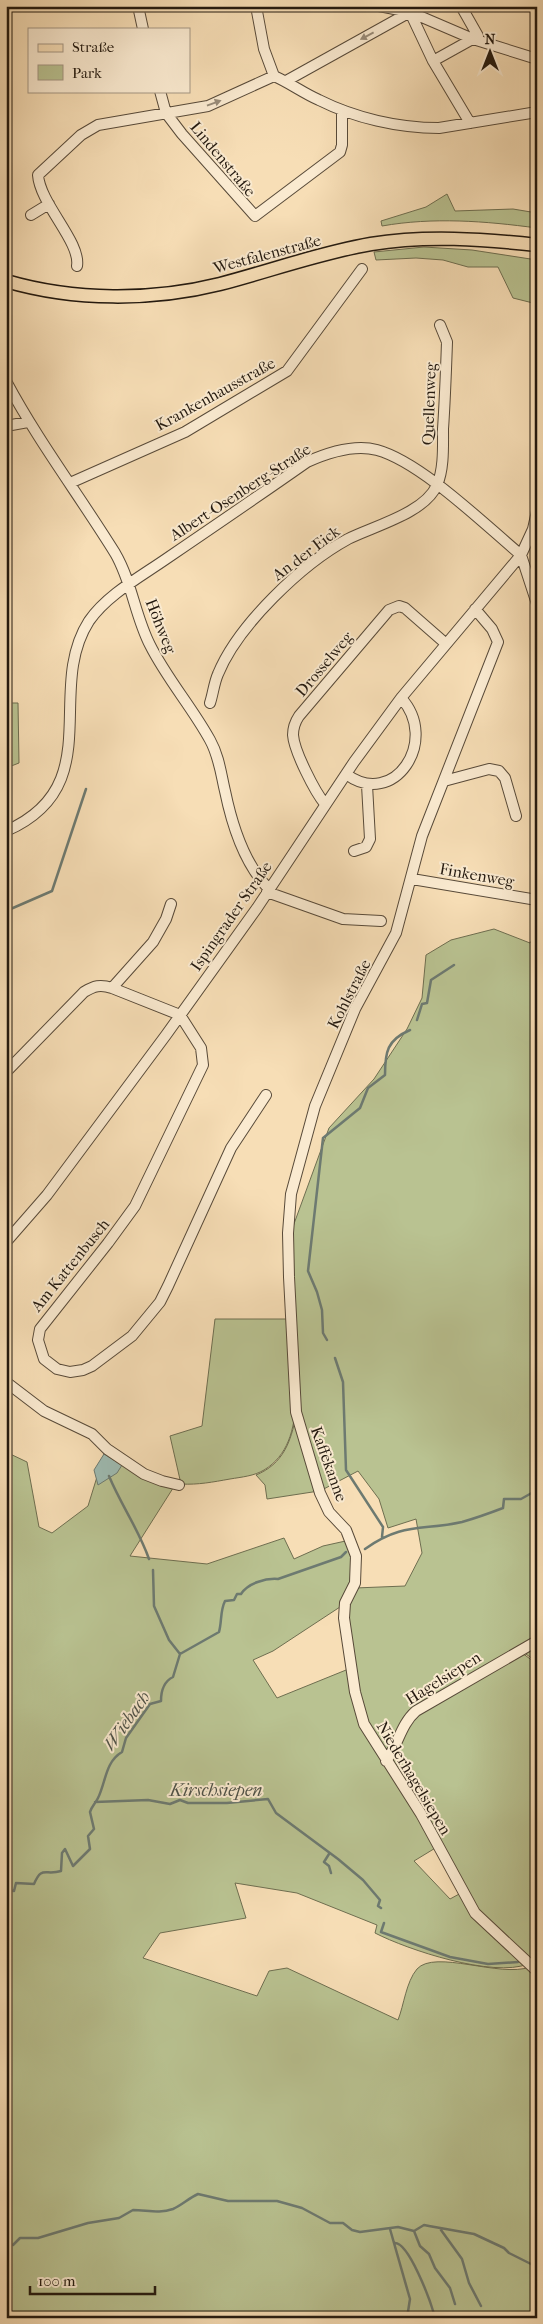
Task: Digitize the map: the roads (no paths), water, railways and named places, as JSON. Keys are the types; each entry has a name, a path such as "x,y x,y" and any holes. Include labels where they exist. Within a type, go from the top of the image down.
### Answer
{"main road":[{"name":"Westfalenstraße","path":"6,281 77,294 161,294 219,284 339,251 387,242 447,239 537,245"}],"street":[{"path":"138,6 143,28"},
{"path":"256,6 264,49 274,76 286,81 304,93 342,110 374,120 424,128 537,112"},
{"path":"379,6 409,9 473,39 537,59"},
{"path":"286,81 409,9 421,6"},
{"path":"433,61 478,36 461,6"},
{"path":"409,9 433,61 470,123"},
{"path":"78,266 77,256 49,204 39,183 38,176 81,135 98,125 208,106 274,76"},
{"name":"Lindenstraße","path":"160,92 166,112 227,187 255,216 340,152 342,145 342,110"},
{"path":"31,215 49,204"},
{"name":"Krankenhausstraße","path":"70,483 185,432 287,371 362,269"},
{"name":"Quellenweg","path":"437,486 442,460 447,342 440,325"},
{"name":"Höhweg","path":"6,381 28,422 115,554 129,584 149,644 168,677 211,741 217,758 230,814 258,878 268,891"},
{"path":"6,426 28,422"},
{"name":"Albert-Osenberg-Straße","path":"6,830 22,824 41,808 59,782 71,734 71,679 79,641 97,612 129,584 307,462 324,454 343,450 376,450 403,461 437,486 521,555"},
{"name":"An der Eick","path":"210,703 218,673 233,648 259,613 294,577 346,540 416,508 426,500 437,486"},
{"name":"Ispingrader Straße","path":"7,1239 52,1188 180,1015 268,891 324,804 401,698 445,643 521,555 533,529 537,511"},
{"path":"521,555 537,604"},
{"name":"Drosselweg","path":"324,804 317,795 293,737 294,724 299,716 390,609 399,606 405,608 445,643"},
{"name":"Kohlstraße","path":"296,1412 288,1233 291,1194 315,1106 352,1016 396,933 422,836 498,642 492,629 475,609"},
{"path":"346,774 357,782 374,785 397,774 413,754 416,741 414,716 401,698"},
{"path":"444,781 489,769 499,771 504,778 516,816"},
{"path":"354,851 366,847 370,839 368,785"},
{"name":"Finkenweg","path":"412,879 537,900"},
{"path":"268,891 343,919 381,921"},
{"path":"112,988 153,942 166,919 171,904"},
{"path":"6,1072 84,992 93,986 104,985 180,1015"},
{"name":"Am Kattenbusch","path":"180,1015 197,1039 201,1048 203,1065 135,1206 108,1243 42,1324 38,1340 42,1354 48,1363 64,1371 83,1370 119,1348 132,1336 160,1302 232,1148 266,1095"},
{"path":"6,1382 44,1411 67,1420 92,1434 107,1449 138,1470 162,1481 179,1485"},
{"name":"Kaffekanne","path":"296,1412 323,1499 329,1512 346,1530 355,1549"},
{"name":"Niederhagelsiepen","path":"355,1549 357,1570 355,1583 345,1603 344,1612 355,1692 364,1724 421,1814 474,1913 533,1968"},
{"name":"Hagelsiepen","path":"386,1761 394,1750 404,1726 416,1711 537,1641"}],"water":[{"path":"104,1454 122,1465 117,1473 98,1485 94,1470"}],"waterway":[{"path":"6,911 52,891 86,789"},
{"path":"417,1020 422,1004 427,1003 431,980 454,965"},
{"path":"327,1340 323,1333 322,1310 308,1271 323,1138 360,1108 368,1088 385,1075 387,1053 392,1043 396,1038 410,1030"},
{"path":"335,1358 343,1382 346,1470 383,1527 382,1537"},
{"path":"109,1476 149,1559"},
{"name":"Wiebach","path":"365,1549 378,1540 402,1531 448,1525 483,1515 503,1508 504,1499 521,1499 537,1490"},
{"name":"Wiebach","path":"6,1890 14,1891 16,1883 34,1884 39,1875 44,1872 61,1871 62,1853 65,1849 73,1866 90,1849 88,1836 94,1829 90,1812 101,1792 112,1761 122,1752 126,1738 150,1704 161,1701 163,1687 173,1677 180,1654 219,1632 225,1601 234,1600 237,1594 241,1594 248,1587 258,1582 278,1579 341,1557 346,1552"},
{"path":"153,1570 154,1606 169,1640 180,1654"},
{"name":"Kirschsiepen","path":"95,1802 148,1800 170,1804 180,1800 188,1803 227,1803 268,1799 276,1813 363,1880 380,1900 378,1906 381,1908"},
{"path":"329,1854 324,1862 329,1866 331,1873"},
{"name":"Kirschsiepen","path":"384,1923 381,1932 450,1957 488,1964 518,1962"},
{"path":"6,2244 13,2245 20,2238 38,2238 88,2223 119,2218 133,2210 158,2212 173,2209 198,2194 228,2201 277,2201 302,2208 330,2223 343,2223 352,2230 360,2232 398,2227 414,2231 424,2225 474,2234 504,2248 509,2253 537,2267"},
{"path":"390,2229 410,2299 407,2318"},
{"path":"441,2230 462,2259 469,2283 481,2306"},
{"path":"414,2231 420,2246 429,2254 435,2268 450,2288 455,2304"},
{"path":"395,2243 401,2245 412,2262 424,2285 434,2314"}]}
